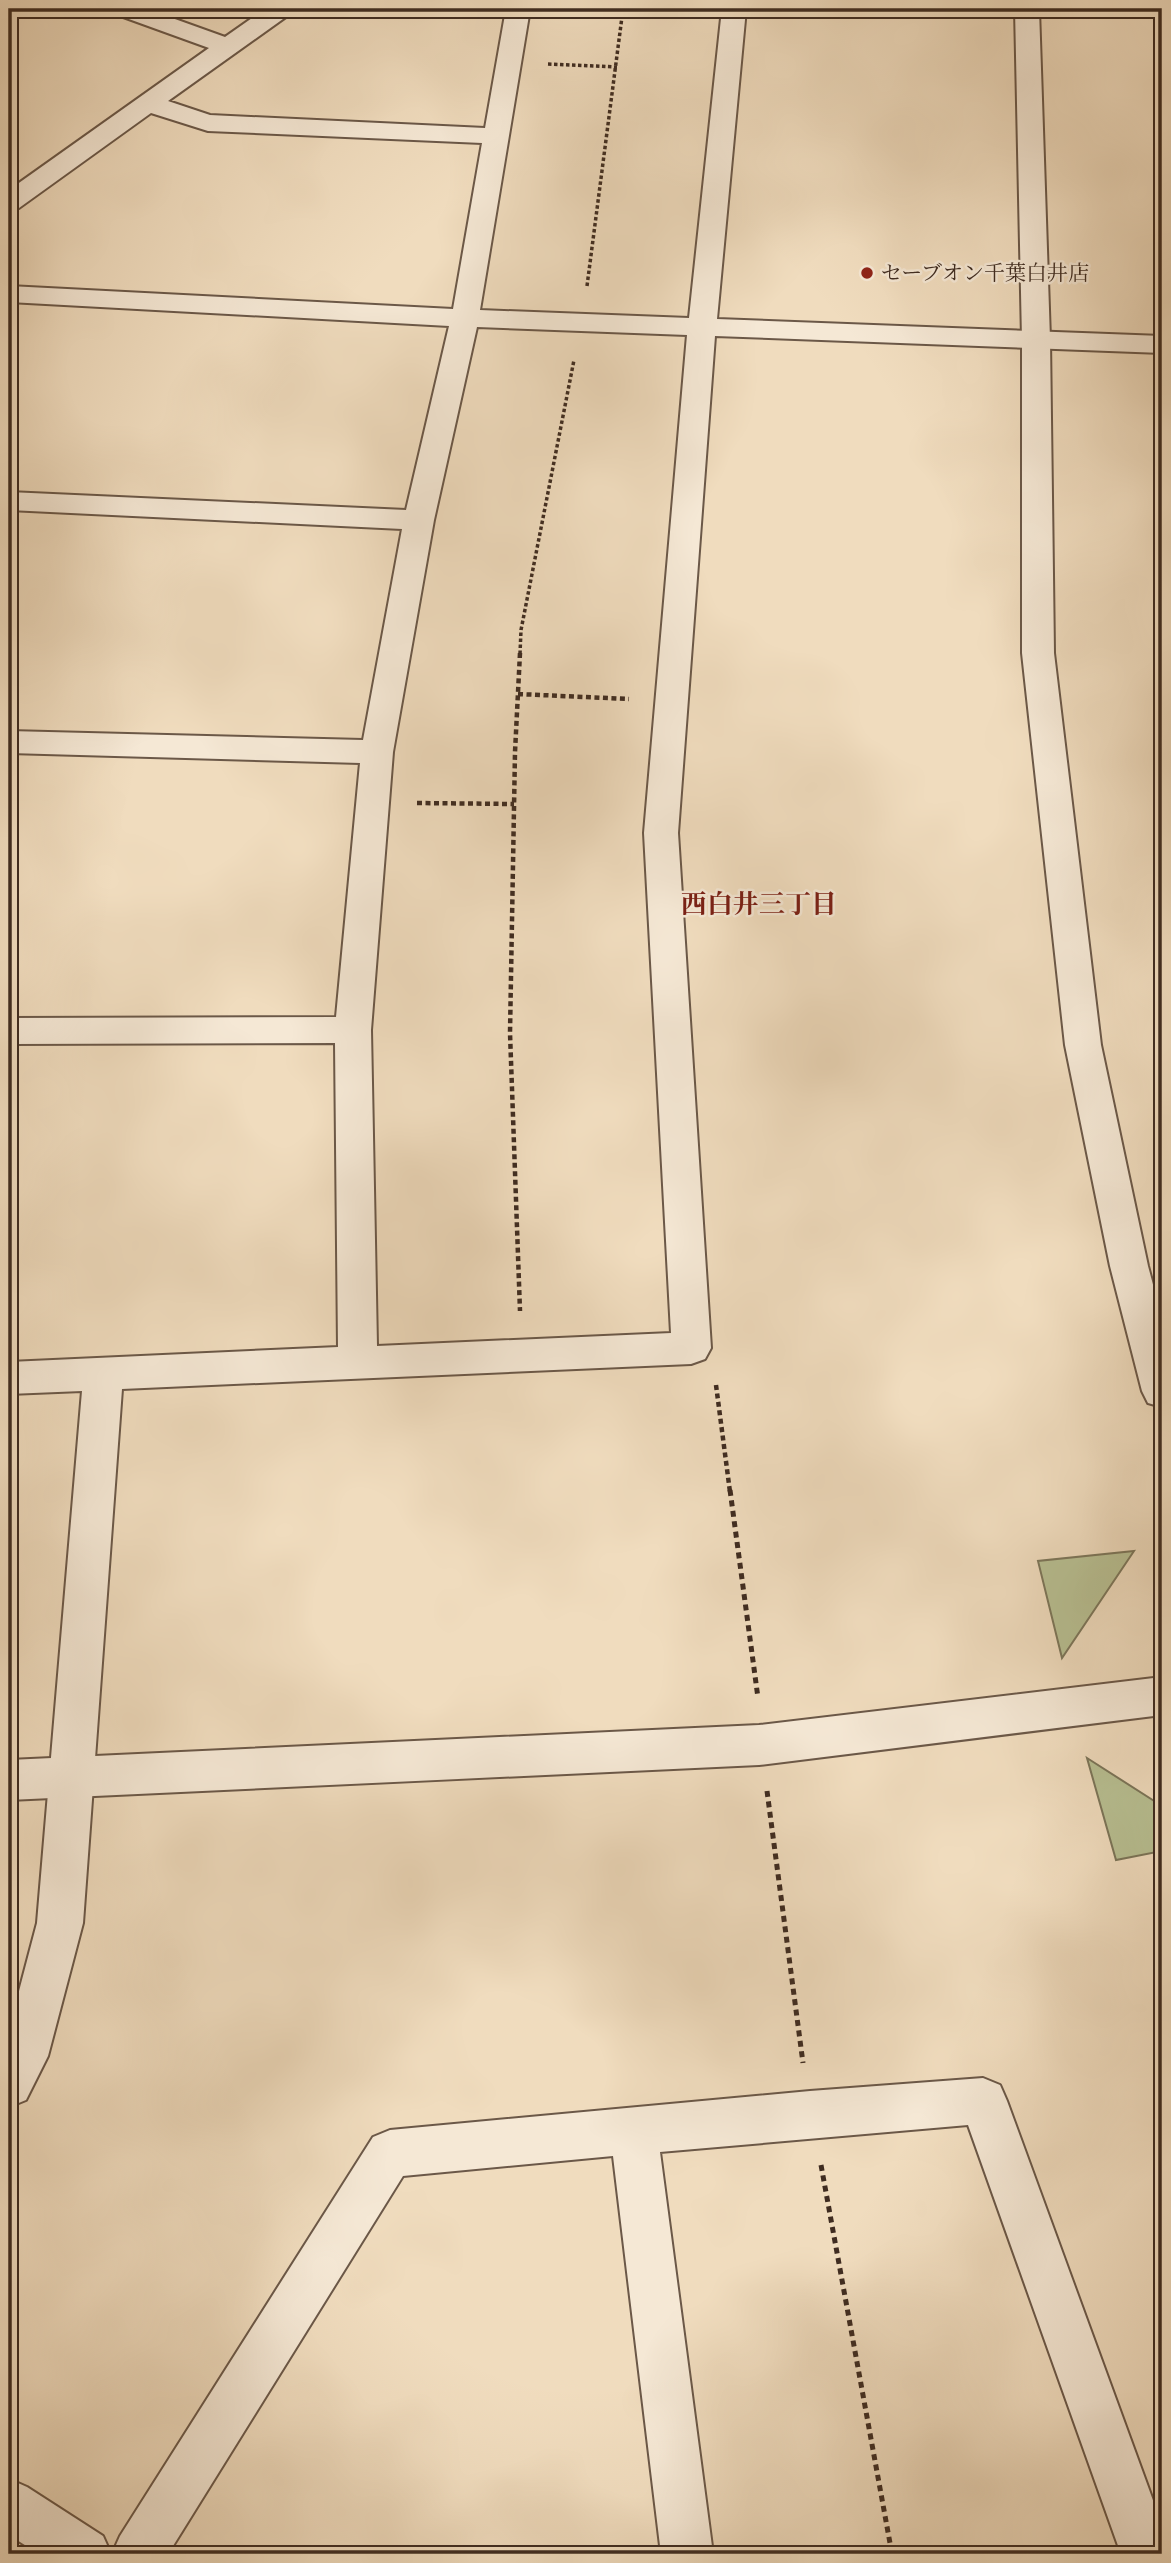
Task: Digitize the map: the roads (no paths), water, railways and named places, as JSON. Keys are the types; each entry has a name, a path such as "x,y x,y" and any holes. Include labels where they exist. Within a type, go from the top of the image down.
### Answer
{"street":[{"path":"124,9 226,46"},
{"path":"9,202 281,9"},
{"path":"358,1363 353,1030 377,752 419,520 465,318 519,9"},
{"path":"9,1378 691,1348 661,833 702,325 734,9"},
{"path":"1027,9 1036,339 1038,653 1083,1045 1129,1266 1162,1391"},
{"path":"146,103 208,123 496,136"},
{"path":"9,294 465,318 702,325 1162,345"},
{"path":"9,502 419,520"},
{"path":"9,742 377,752"},
{"path":"9,1031 353,1030"},
{"path":"9,2084 25,2056 60,1923 103,1374"},
{"path":"9,1780 759,1745 1162,1696"},
{"path":"138,2554 390,2154 810,2114 983,2101 1147,2554"},
{"path":"634,2132 687,2554"},
{"path":"9,2505 85,2554"}],"place":[{"name":"セーブオン千葉白井店","path":"867,273"}],"district":[{"name":"西白井三丁目","path":"759,904"}]}
